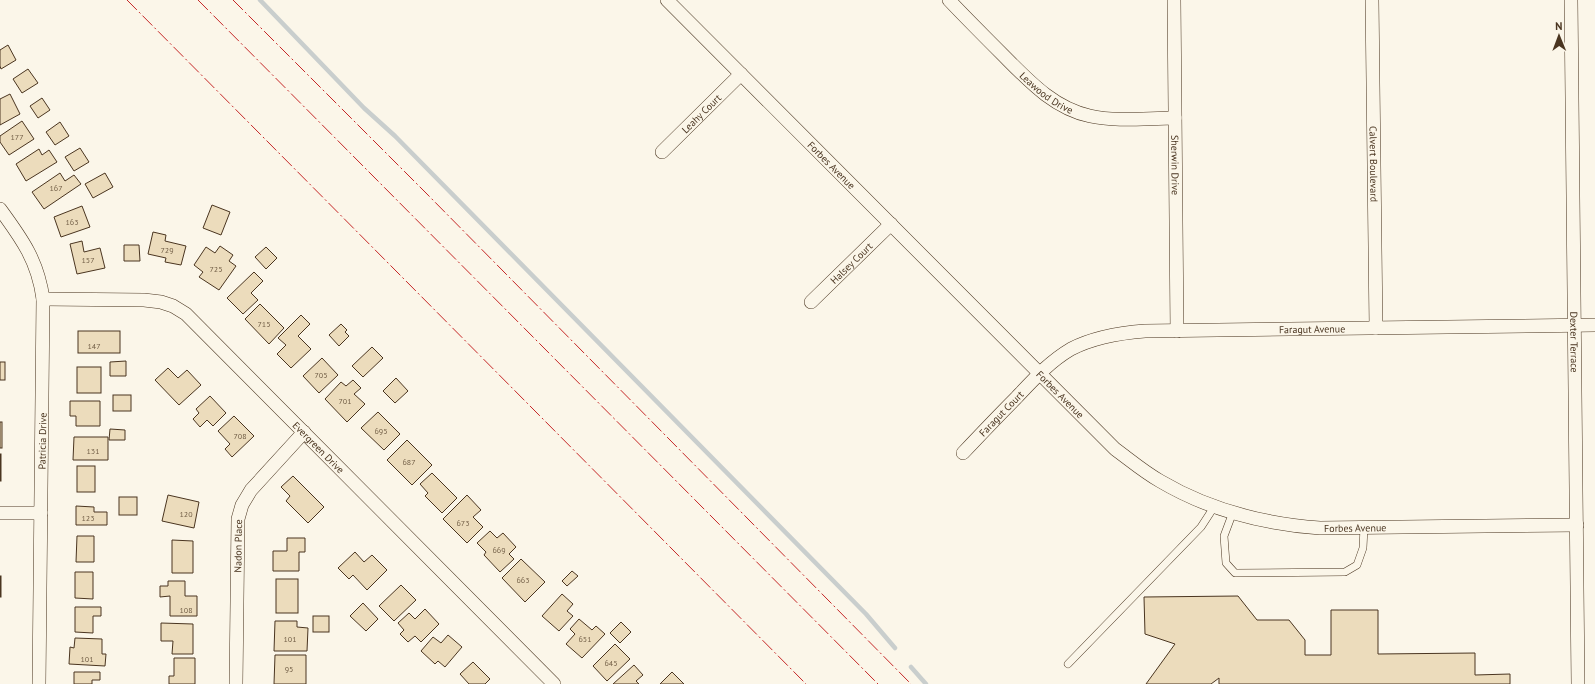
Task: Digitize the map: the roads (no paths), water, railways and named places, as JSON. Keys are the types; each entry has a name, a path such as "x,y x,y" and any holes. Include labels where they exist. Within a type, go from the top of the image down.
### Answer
{"street":[{"name":"Forbes Avenue","path":"667,0 1121,454 1161,482 1214,507 1260,520 1290,526 1320,528 1576,525"},
{"name":"Leawood Drive","path":"949,0 1037,89 1054,102 1073,112 1091,117 1114,120 1175,118"},
{"name":"Sherwin Drive","path":"1174,0 1177,331"},
{"name":"Calvert Boulevard","path":"1372,0 1376,328"},
{"name":"Dexter Terrace","path":"1571,0 1578,684"},
{"name":"Leahy Court","path":"662,152 741,74"},
{"name":"Patricia Drive","path":"0,209 24,243 35,266 43,299 39,684"},
{"name":"Halsey Court","path":"811,302 891,224"},
{"name":"Evergreen Drive","path":"43,299 144,300 161,302 173,306 186,314 554,684"},
{"name":"Faragut Avenue","path":"1040,373 1057,358 1072,349 1093,340 1120,333 1595,325"},
{"name":"Faragut Court","path":"963,453 1040,373"},
{"name":"Nadon Place","path":"236,684 238,519 242,504 251,490 304,432"},
{"path":"0,513 41,513"}],"lane":[{"path":"1068,664 1201,527 1214,507"},
{"path":"1233,512 1224,536 1226,563 1235,573 1345,572 1357,564 1362,548 1364,527"}],"waterway":[{"path":"260,0 364,108 395,136 866,614 895,648"},
{"path":"911,667 926,684"}]}
